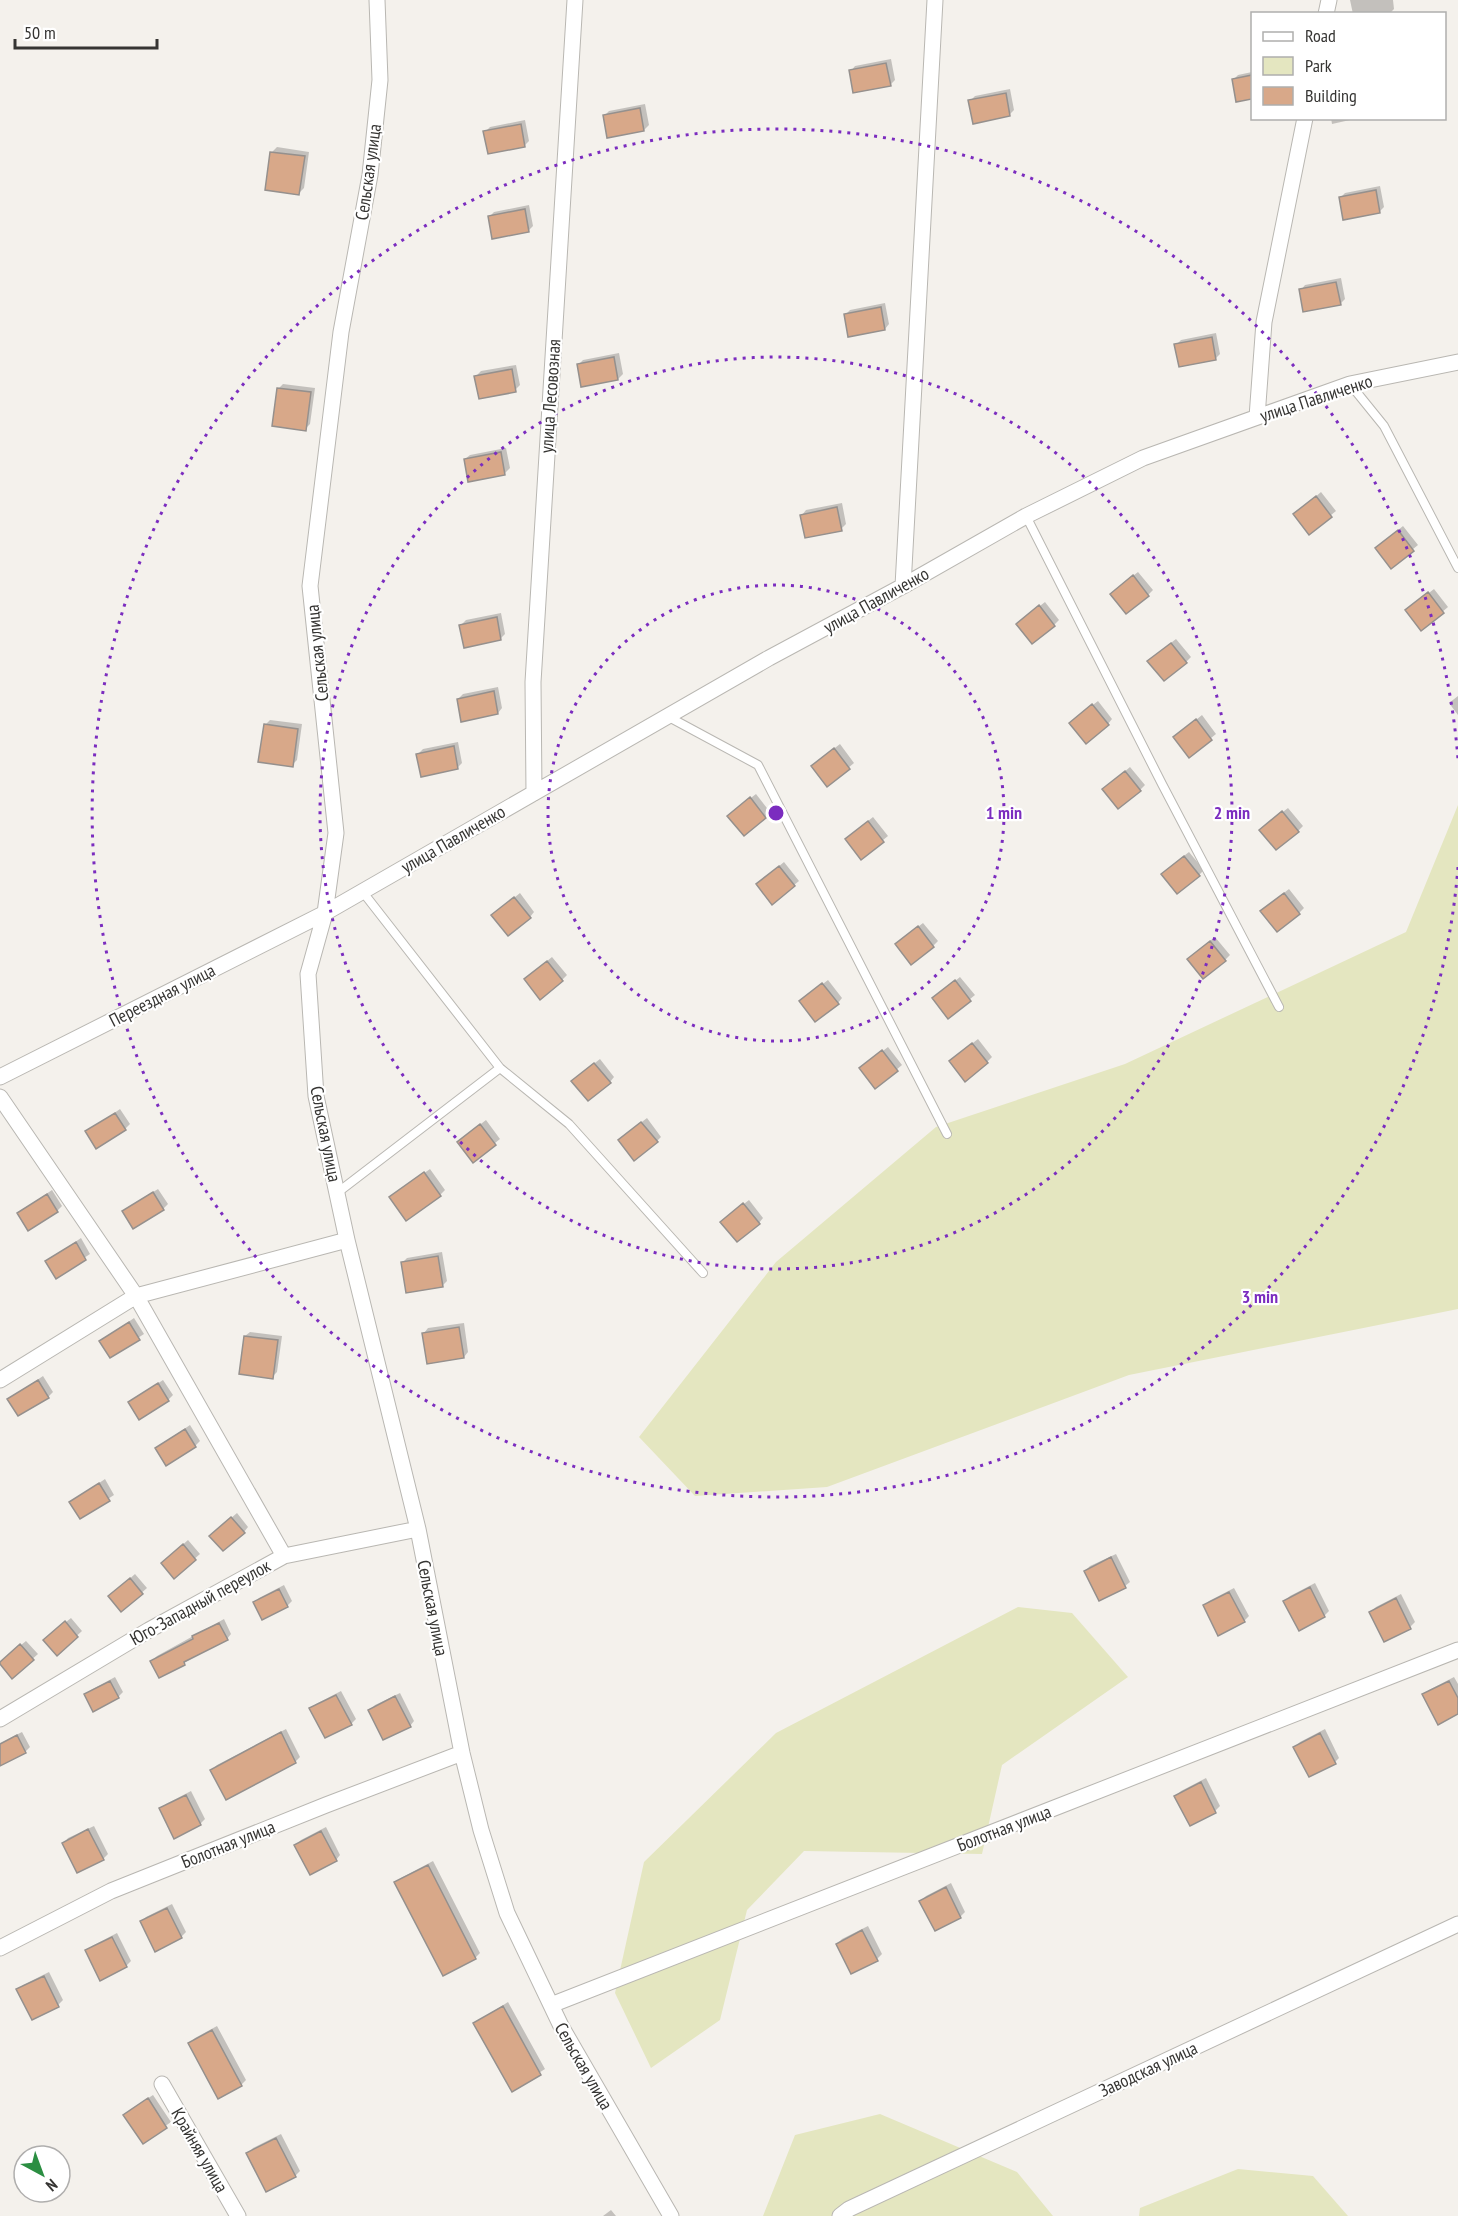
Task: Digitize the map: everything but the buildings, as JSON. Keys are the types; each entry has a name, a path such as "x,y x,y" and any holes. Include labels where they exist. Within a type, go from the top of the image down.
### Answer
{"street":[{"name":"Сельская улица","path":"377,0 380,80 370,175 341,333 310,586 336,833 325,912 308,974 316,1096 347,1240 418,1529 462,1753 480,1830 507,1912 561,2026 671,2216"},
{"name":"улица Лесовозная","path":"534,793 532,682 575,0"},
{"path":"903,586 934,0"},
{"path":"1257,417 1264,322 1305,120"},
{"name":"улица Павличенко","path":"325,912 769,658 1026,516 1143,458 1350,384 1458,362"},
{"name":"Переездная улица","path":"0,1077 325,912"},
{"path":"0,1097 136,1296 284,1556"},
{"path":"0,1380 136,1296 347,1240"},
{"name":"Юго-Западный переулок","path":"0,1719 149,1630 284,1556 418,1529"},
{"name":"Болотная улица","path":"551,2005 1458,1650"},
{"name":"Болотная улица","path":"0,1948 111,1891 462,1753"},
{"name":"Заводская улица","path":"840,2216 849,2209 1458,1924"},
{"name":"Крайняя улица","path":"162,2084 238,2216"}],"lane":[{"path":"1350,384 1384,426 1458,568"},
{"path":"1026,516 1162,784 1279,1007"},
{"path":"667,716 758,765 947,1134"},
{"path":"362,891 501,1068 569,1124 703,1273"},
{"path":"337,1193 501,1068"}],"green space":[{"path":"1458,805 1458,1309 1129,1375 827,1487 695,1496 639,1437 776,1262 936,1127 1125,1064 1406,932"},
{"path":"1018,1607 1072,1613 1128,1677 1002,1765 982,1854 804,1851 747,1910 720,2020 651,2068 615,1993 644,1862 776,1733"},
{"path":"880,2114 1017,2172 1053,2216 763,2216 795,2135"},
{"path":"1238,2169 1313,2176 1348,2216 1139,2216 1140,2208"}]}
